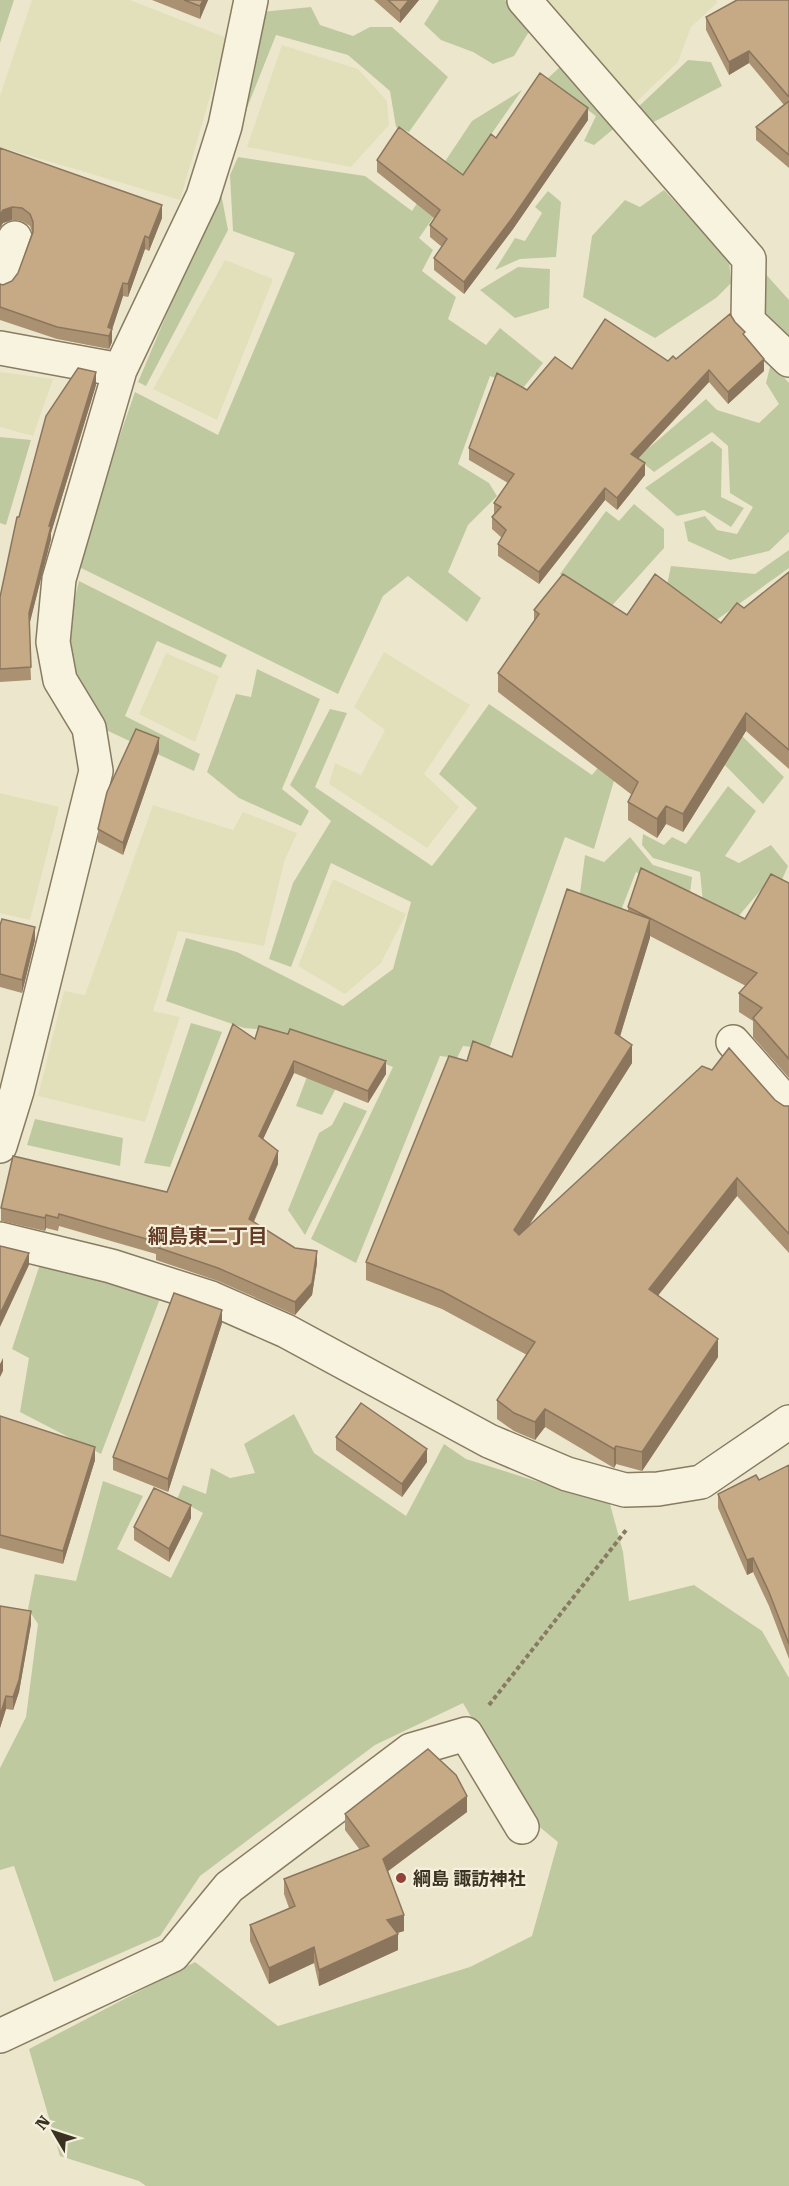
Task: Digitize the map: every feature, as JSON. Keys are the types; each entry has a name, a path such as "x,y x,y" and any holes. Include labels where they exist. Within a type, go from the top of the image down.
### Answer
{"street":[{"path":"0,1146 17,1091 96,771 89,728 60,680 53,642 58,579 120,370 203,196 225,126 251,0"},
{"path":"524,0 749,259 748,321 789,360"},
{"path":"0,279 15,238"},
{"path":"0,348 120,370"},
{"path":"733,1042 789,1106"},
{"path":"0,1239 111,1266 211,1298 286,1331 489,1441 567,1474 625,1490 658,1489 701,1482 789,1422"},
{"path":"0,2036 173,1955 229,1887 411,1750 466,1734 522,1827"}],"path":[{"path":"466,1734 658,1489"}],"green space":[{"path":"0,0 14,0 0,43"},
{"path":"32,0 130,0 227,38 180,200 0,147 0,96"},
{"path":"439,0 505,0 530,30 514,56 493,64 473,52 441,40 424,24"},
{"path":"545,0 716,0 718,2 691,27 678,62 635,103"},
{"path":"311,7 320,25 353,36 370,27 392,27 448,77 409,132 396,127 390,91 348,55 276,35 245,113 261,12"},
{"path":"282,45 358,69 387,101 389,125 351,167 247,147"},
{"path":"688,60 711,62 722,86 648,125 635,110"},
{"path":"562,65 617,126 594,145 584,141 596,116 546,80"},
{"path":"522,90 419,238 433,250 422,271 456,297 448,319 486,345 500,328 543,363 523,388 490,376 458,464 489,483 497,496 468,525 448,572 481,598 467,622 408,576 383,596 338,694 75,565 135,392 218,435 295,253 233,231 230,175 238,157 365,176 412,211 472,121"},
{"path":"220,188 228,230 146,386 138,382"},
{"path":"664,190 729,260 731,283 716,298 655,338 583,297 592,236 625,200 640,207"},
{"path":"548,191 561,202 556,257 520,259 495,270 515,238 525,241 542,213 535,207"},
{"path":"225,260 273,279 217,420 153,389"},
{"path":"518,267 550,269 549,308 515,318 480,290"},
{"path":"762,270 789,300 789,342 760,313"},
{"path":"771,363 789,383 789,532 769,551 730,560 688,541 684,522 705,516 717,530 737,534 753,507 730,493 728,446 712,432 654,472 637,458 706,399 717,410 759,423 779,404 766,383"},
{"path":"0,372 53,379 33,436 0,427"},
{"path":"0,437 31,440 6,525 0,523"},
{"path":"712,441 722,449 721,497 744,508 731,527 704,510 677,516 645,488"},
{"path":"634,504 664,529 664,548 608,610 560,574 606,511 619,521"},
{"path":"789,550 789,568 708,626 667,585 671,566 755,574"},
{"path":"79,581 227,655 221,668 157,641 125,716 200,754 194,771 106,730 72,676 64,642"},
{"path":"384,652 470,705 424,774 459,807 427,848 329,784 335,763 361,775 385,730 354,707"},
{"path":"166,653 219,676 195,742 139,714"},
{"path":"257,669 320,699 282,789 309,811 301,826 239,798 207,772 236,694 251,697"},
{"path":"489,704 592,775 611,752 618,767 594,849 565,837 489,1049 463,1046 457,1058 440,1056 356,1263 311,1239 393,1067 355,1052 322,1115 296,1106 320,1042 281,1031 244,1028 166,1001 186,938 237,952 343,1006 393,969 411,902 331,863 291,967 269,959 293,883 331,821 290,785 330,709 347,713 315,787 432,866 477,808 439,774"},
{"path":"738,732 784,777 763,804 717,757"},
{"path":"728,786 756,811 725,856 739,863 771,845 788,866 781,882 771,878 737,918 703,903 700,872 653,858 642,845 643,834 664,845 672,837 686,844"},
{"path":"0,793 59,807 30,920 0,913"},
{"path":"153,805 233,830 243,812 297,833 284,862 264,946 178,931 153,1011 180,1017 145,1122 38,1096 64,991 85,995"},
{"path":"630,837 653,865 692,877 689,902 636,872 620,913 579,901 585,855 604,862"},
{"path":"333,879 406,914 381,963 345,994 298,966"},
{"path":"191,1023 222,1032 170,1167 144,1163"},
{"path":"344,1102 367,1111 305,1235 288,1210 319,1133 332,1125"},
{"path":"35,1119 123,1138 120,1166 27,1145"},
{"path":"41,1261 161,1296 101,1454 20,1412 29,1358 12,1349"},
{"path":"294,1414 314,1453 406,1516 444,1444 466,1459 610,1504 623,1552 629,1601 694,1585 762,1631 789,1678 789,2186 146,2186 139,2181 60,2156 29,2049 195,1962 278,2026 470,1967 532,1936 558,1842 531,1820 463,1703 375,1745 200,1876 160,1936 54,1982 14,1866 0,1870 0,1768 26,1717 38,1624 28,1609 35,1574 76,1581 103,1481 143,1496 117,1549 171,1578 203,1513 177,1499 183,1485 206,1494 211,1468 230,1478 255,1473 244,1444"}],"building":[{"path":"184,0 203,0 200,6"},
{"path":"388,0 409,0 400,11"},
{"path":"737,0 789,0 789,97 749,51 729,62 706,17"},
{"path":"540,73 588,108 513,217 464,282 434,258 447,239 430,225 440,210 377,160 399,127 463,175 491,134 496,138"},
{"path":"789,101 789,155 756,127"},
{"path":"0,148 162,205 149,238 145,236 128,284 123,283 108,327 112,329 109,336 57,327 0,307 0,284 12,281 18,273 33,232 33,222 30,214 22,208 12,207 3,210 0,215"},
{"path":"730,314 764,359 728,392 709,370 631,454 645,463 617,498 605,488 539,572 498,544 506,530 492,517 501,507 494,503 514,474 469,448 497,373 527,390 555,357 572,369 605,319 668,361 673,356 676,359"},
{"path":"78,368 96,372 49,526 51,526 29,613 31,667 0,669 0,597 17,517 19,517 46,416"},
{"path":"789,572 789,750 746,713 683,814 666,806 657,819 628,802 638,782 498,673 539,614 534,610 563,574 627,615 655,574 721,623 737,603 744,608"},
{"path":"136,729 159,738 123,843 98,829 107,792"},
{"path":"641,868 745,919 771,874 789,883 789,1059 753,1018 762,1008 739,993 757,973 628,907"},
{"path":"567,889 650,919 615,1033 632,1045 514,1230 519,1235 702,1066 712,1070 729,1048 775,1100 784,1106 789,1106 789,1234 737,1178 649,1289 718,1339 642,1452 616,1446 614,1449 545,1409 535,1422 514,1413 497,1400 535,1342 442,1291 366,1262 449,1056 467,1061 473,1041 512,1057"},
{"path":"2,919 35,927 22,980 0,974"},
{"path":"233,1024 255,1039 259,1026 288,1034 290,1029 386,1061 368,1091 294,1061 259,1136 278,1151 249,1219 295,1248 317,1251 312,1283 295,1302 218,1268 156,1247 157,1242 59,1214 58,1218 46,1215 45,1218 1,1208 13,1156 167,1192"},
{"path":"0,1246 29,1253 0,1314"},
{"path":"174,1293 222,1310 168,1479 113,1457"},
{"path":"361,1403 427,1449 402,1484 336,1437"},
{"path":"0,1416 95,1447 63,1551 0,1535"},
{"path":"789,1465 789,1644 753,1558 747,1560 718,1494 756,1475 759,1480"},
{"path":"154,1488 191,1505 169,1549 134,1527"},
{"path":"0,1606 31,1611 19,1680 13,1697 6,1696 0,1716"},
{"path":"428,1749 456,1775 467,1796 383,1859 404,1915 387,1920 398,1934 319,1970 314,1947 269,1968 250,1925 295,1906 284,1879 369,1846 345,1814"}],"place":[{"name":"綱島 諏訪神社","path":"401,1878"}],"district":[{"name":"綱島東二丁目","path":"208,1236"}]}
